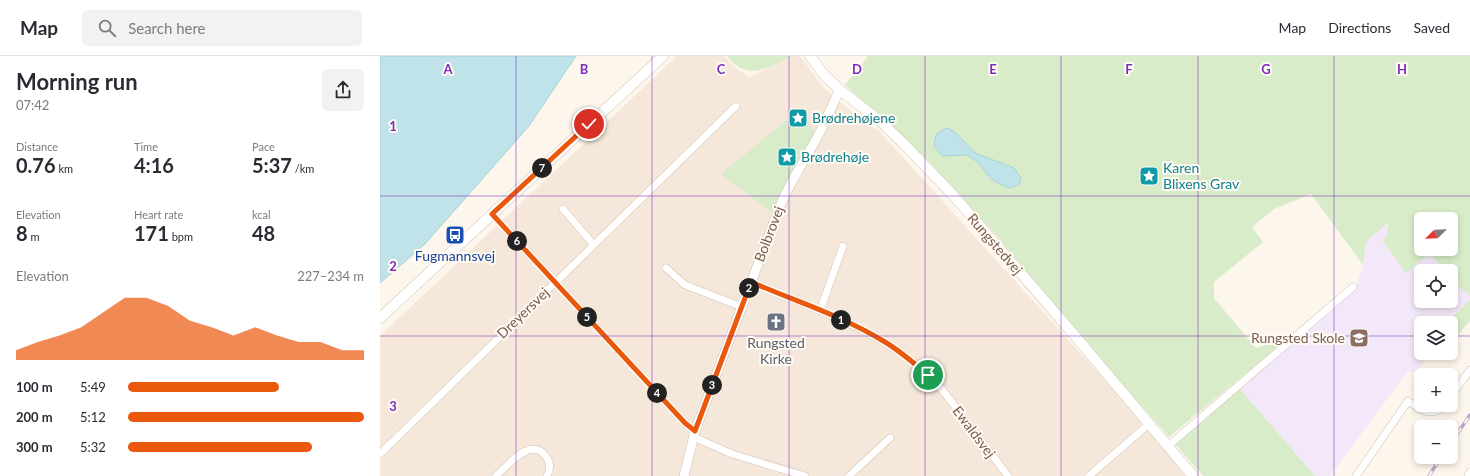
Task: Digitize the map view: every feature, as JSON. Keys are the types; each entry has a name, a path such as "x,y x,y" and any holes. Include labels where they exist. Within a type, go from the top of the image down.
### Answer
{"main road":[{"path":"380,318 663,56"},
{"name":"Rungstedvej","path":"810,56 825,76 840,90 880,121 953,195 1076,337 1192,476"}],"street":[{"name":"Bolbrovej","path":"684,476 694,434 780,206 789,186 821,131 832,103 840,90"},
{"name":"Dreyersvej","path":"380,454 736,106"},
{"path":"563,210 594,244"},
{"path":"492,214 694,434 732,454 805,476"},
{"path":"820,311 842,246"},
{"path":"666,268 685,285 742,307"},
{"name":"Ewaldsvej","path":"751,282 859,327 885,342 909,359 943,390 1008,476"},
{"path":"1168,446 1353,287"},
{"path":"1458,386 1470,370"},
{"path":"1356,476 1408,401 1414,405"},
{"path":"1089,476 1149,424"},
{"path":"849,476 890,438"},
{"path":"496,476 520,453 531,449 536,450 546,456 550,466 547,476"},
{"path":"1468,476 1470,472"}],"shaded area":[{"path":"677,56 724,56 734,67 749,77 795,56 800,56 823,87 848,109 880,132 1143,422 1185,476 380,476 380,336"},
{"name":"Rungsted Skole","path":"1429,187 1451,212 1414,212 1414,256 1458,256 1458,220 1470,234 1470,300 1453,316 1414,316 1414,360 1424,360 1419,368 1414,368 1414,372 1407,372 1330,476 1315,476 1240,389 1356,286 1363,265 1366,242"}],"green space":[{"path":"727,56 793,56 767,68 751,71 743,69 735,64"},
{"path":"868,56 1470,56 1470,296 1458,285 1458,264 1440,264 1431,256 1458,256 1458,212 1414,212 1414,256 1427,256 1417,264 1414,264 1414,266 1406,273 1383,241 1387,234 1388,224 1405,208 1366,242 1363,265 1311,194 1274,209 1252,227 1263,242 1214,282 1214,298 1256,348 1293,334 1169,437 1095,353 997,236 932,165 845,85"},
{"path":"798,110 815,131 771,212 721,174"},
{"path":"1470,300 1470,321 1458,335 1458,316 1453,316"},
{"path":"1240,389 1315,476 1203,476 1175,444"}],"water":[{"path":"380,56 576,56 529,126 424,245 380,283"},
{"path":"948,128 957,134 975,153 1014,168 1021,178 1019,185 1008,188 991,179 978,162 967,155 942,156 934,146 935,139 939,132"}],"railway":[{"path":"1458,433 1470,415"},
{"path":"1429,476 1437,464"}],"place":[{"name":"Brødrehøjene","path":"798,118"},
{"name":"Brødrehøje","path":"787,157"},
{"name":"Karen Blixens Grav","path":"1149,176"},
{"name":"Fugmannsvej","path":"455,235"},
{"name":"Rungsted Kirke","path":"776,322"},
{"name":"Rungsted Skole","path":"1359,338"}],"route":[{"path":"589,124 492,214 685,423 695,431 751,282 859,327 885,342 928,375"}]}
